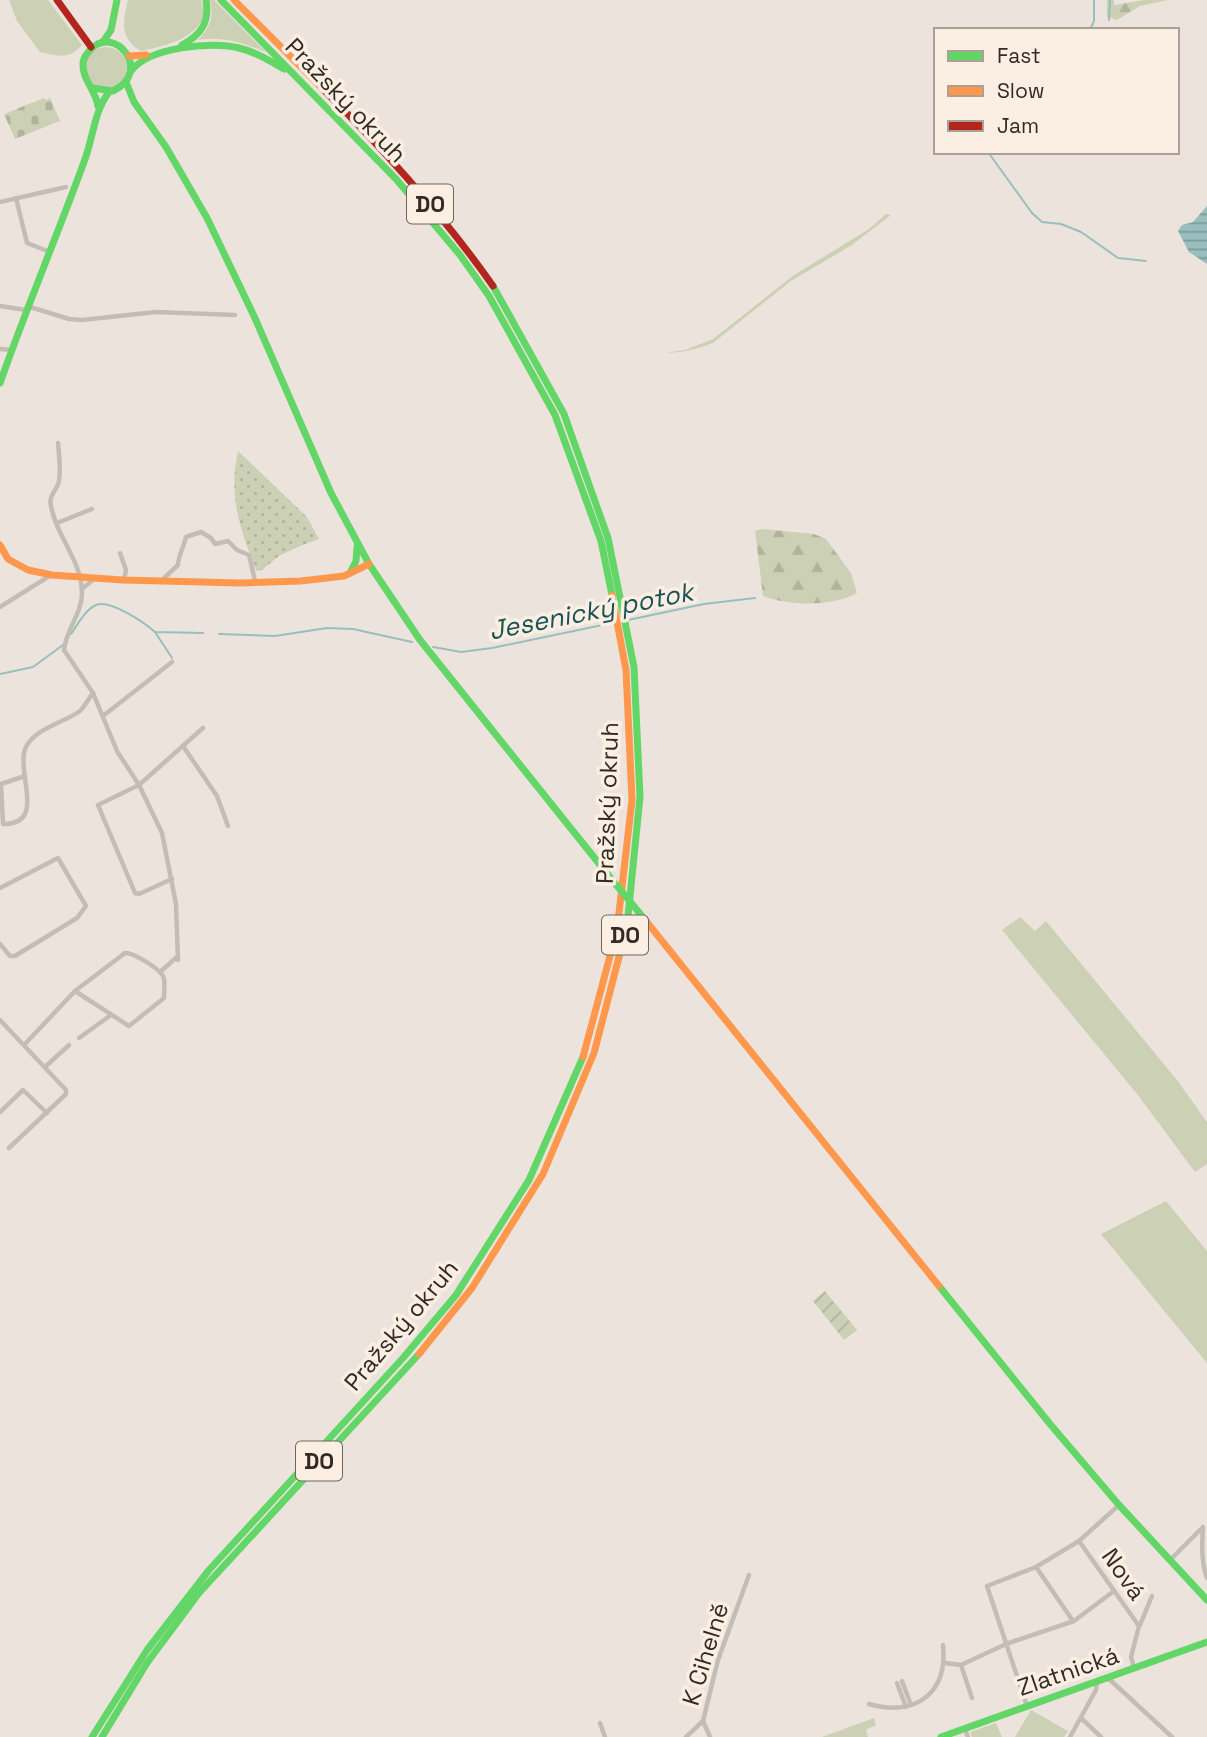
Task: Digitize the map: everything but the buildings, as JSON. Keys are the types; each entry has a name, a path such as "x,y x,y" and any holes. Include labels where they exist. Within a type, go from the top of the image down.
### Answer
{"main road":[{"path":"57,0 91,47"},
{"path":"103,42 112,27 117,0"},
{"path":"112,27 118,45 129,55 140,57 194,39 207,20 206,0"},
{"name":"Pražský okruh","path":"92,1737 125,1681 177,1607 240,1534 396,1366 453,1298 510,1215 566,1104 591,1036 611,963 629,849 632,772 630,712 615,602 593,513 561,427 538,379 507,324 472,271 430,217 376,157 221,0"},
{"name":"Pražský okruh","path":"102,1737 150,1657 201,1591 394,1381 459,1305 501,1246 553,1153 574,1107 599,1038 619,965 634,881 640,817 641,751 631,634 625,601 601,510 577,445 545,375 503,301 458,238 406,177 234,0"},
{"path":"98,112 98,100 82,69 84,57 91,47 103,42 118,45"},
{"path":"0,383 86,158 102,101 111,91 126,82 136,63 192,46 227,45 245,49 267,59 308,88"},
{"path":"129,55 131,71"},
{"path":"126,82 134,102 166,148 207,218 269,349 331,493 356,542 420,639 1050,1424 1119,1505 1207,1600"},
{"path":"93,88 124,94 134,102"},
{"path":"349,574 356,561 356,542"},
{"path":"0,545 8,559 28,570 52,575 123,580 240,583 333,578 369,564"},
{"name":"Zlatnická","path":"942,1737 1207,1642"}],"street":[{"path":"0,202 66,187"},
{"path":"16,198 27,243 50,252"},
{"path":"0,306 27,308 78,320 156,312 235,315"},
{"path":"0,349 12,350"},
{"path":"58,443 59,483 50,498 51,509 76,564 82,589 78,615 65,636 64,649 93,693 117,751 139,785 162,833 172,879 178,957 160,972"},
{"path":"57,523 92,509"},
{"path":"160,581 178,565 186,537 201,533 211,538 215,544 228,541 237,551 249,555 255,581"},
{"path":"120,554 126,570 123,580"},
{"path":"0,607 52,575"},
{"path":"82,589 95,578"},
{"path":"103,716 173,662"},
{"path":"25,776 1,784 4,824 22,821 27,814 24,752 30,740 82,710 93,693"},
{"path":"172,879 139,894 135,893 98,805 139,785 204,728"},
{"path":"183,746 217,796 229,826"},
{"path":"0,888 58,858 86,906 77,918 15,956 10,956 0,943"},
{"path":"24,1045 75,991 128,953 160,972 164,978 164,998 129,1026 75,991"},
{"path":"79,1038 111,1015"},
{"path":"0,1020 66,1090 66,1094 9,1148"},
{"path":"45,1067 69,1045"},
{"path":"0,1112 23,1090 47,1113"},
{"path":"1027,1706 987,1586 1036,1567 1079,1541 1119,1505"},
{"path":"1170,1560 1203,1527 1203,1557 1207,1578"},
{"name":"Nová","path":"1079,1541 1139,1626 1131,1657 1134,1668"},
{"path":"1036,1567 1074,1621"},
{"name":"K Cihelně","path":"686,1737 703,1721 718,1660 749,1575"},
{"path":"945,1663 961,1665 1006,1644 1074,1621 1114,1591"},
{"path":"1139,1626 1152,1596"},
{"path":"869,1704 891,1709 909,1706 926,1697 940,1679 945,1663 943,1645"},
{"path":"961,1665 972,1698"},
{"path":"1108,1678 1172,1737"},
{"path":"900,1682 909,1706"},
{"path":"1070,1737 1096,1690 1097,1682"},
{"path":"1080,1718 1101,1737"},
{"path":"703,1721 710,1737"},
{"path":"600,1723 605,1737"},
{"path":"965,1729 968,1737"}],"green space":[{"path":"9,0 48,0 82,45 67,55 40,52 17,21"},
{"path":"128,0 201,0 205,16 193,31 185,36 169,44 141,51 129,41 124,28"},
{"path":"210,0 214,0 266,52 224,40 198,40 210,22"},
{"path":"1107,0 1114,0 1114,5 1144,0 1168,0 1140,6 1117,20 1107,17"},
{"path":"106,47 121,53 127,68 121,83 106,89 91,83 85,68 91,53"},
{"path":"50,98 60,121 15,139 4,114"},
{"path":"886,214 891,215 852,245 791,281 713,343 689,350 665,353 685,350 713,339 794,275 869,229"},
{"path":"238,451 307,517 319,539 279,556 262,570 256,571 237,512 234,483"},
{"path":"762,529 814,534 826,539 851,573 857,593 835,601 810,604 785,602 763,596 755,531"},
{"path":"1020,917 1035,931 1046,921 1177,1080 1207,1122 1207,1164 1195,1172 1137,1094 1002,930"},
{"path":"1166,1201 1207,1251 1207,1363 1101,1234"},
{"path":"825,1291 857,1330 844,1340 813,1301"},
{"path":"1031,1710 1068,1731 1064,1737 1015,1737"},
{"path":"874,1718 876,1725 866,1730 868,1737 822,1737"},
{"path":"996,1723 1002,1737 972,1737 970,1732"}],"water":[{"path":"1207,206 1207,264 1189,252 1178,231 1182,225 1193,222"}],"waterway":[{"path":"1091,28 1094,21 1094,0"},
{"path":"1109,20 1110,0"},
{"path":"989,154 1032,213 1042,222 1061,224 1081,232 1118,258 1146,261"},
{"name":"Jesenický potok","path":"628,620 704,604 755,598"},
{"name":"Jesenický potok","path":"71,634 88,610 102,604 127,613 155,632 203,633"},
{"name":"Jesenický potok","path":"433,647 461,652 492,648 612,623"},
{"name":"Jesenický potok","path":"219,634 275,636 327,628 353,629 412,642"},
{"path":"155,632 172,658"},
{"name":"Jesenický potok","path":"0,674 33,667 63,645"}],"traffic: fast":[{"path":"103,42 111,30 117,0"},
{"path":"182,45 203,27 207,15 206,0"},
{"path":"221,0 396,179 460,255 489,296 555,415 601,541 612,595"},
{"path":"93,88 113,91 125,82 130,72 130,62 119,46 109,42 100,43 85,57 83,69 98,106"},
{"path":"131,71 152,56 166,51 213,45 245,50 284,69"},
{"path":"126,82 134,102 166,147 207,218 254,316 331,493 369,564 420,640 609,876"},
{"path":"0,383 84,162 97,116 109,92"},
{"path":"493,286 564,414 608,538 634,667 640,797 627,926 619,957"},
{"path":"350,573 356,561 357,547"},
{"path":"609,876 646,921"},
{"path":"92,1737 147,1650 209,1570 403,1358 456,1295 529,1180 583,1057"},
{"path":"939,1286 1119,1505 1207,1600"},
{"path":"102,1737 147,1663 199,1593 419,1354"},
{"path":"941,1737 1207,1642"}],"traffic: slow":[{"path":"234,0 326,92"},
{"path":"129,56 146,55"},
{"path":"0,545 8,559 28,570 52,575 123,580 240,583 301,581 344,576 369,564"},
{"path":"583,1057 617,930 632,800 626,670 612,595"},
{"path":"646,921 939,1286"},
{"path":"419,1354 472,1288 543,1174 594,1053 619,957"}],"traffic: jam":[{"path":"57,0 91,47"},
{"path":"326,92 414,186 493,286"}]}
